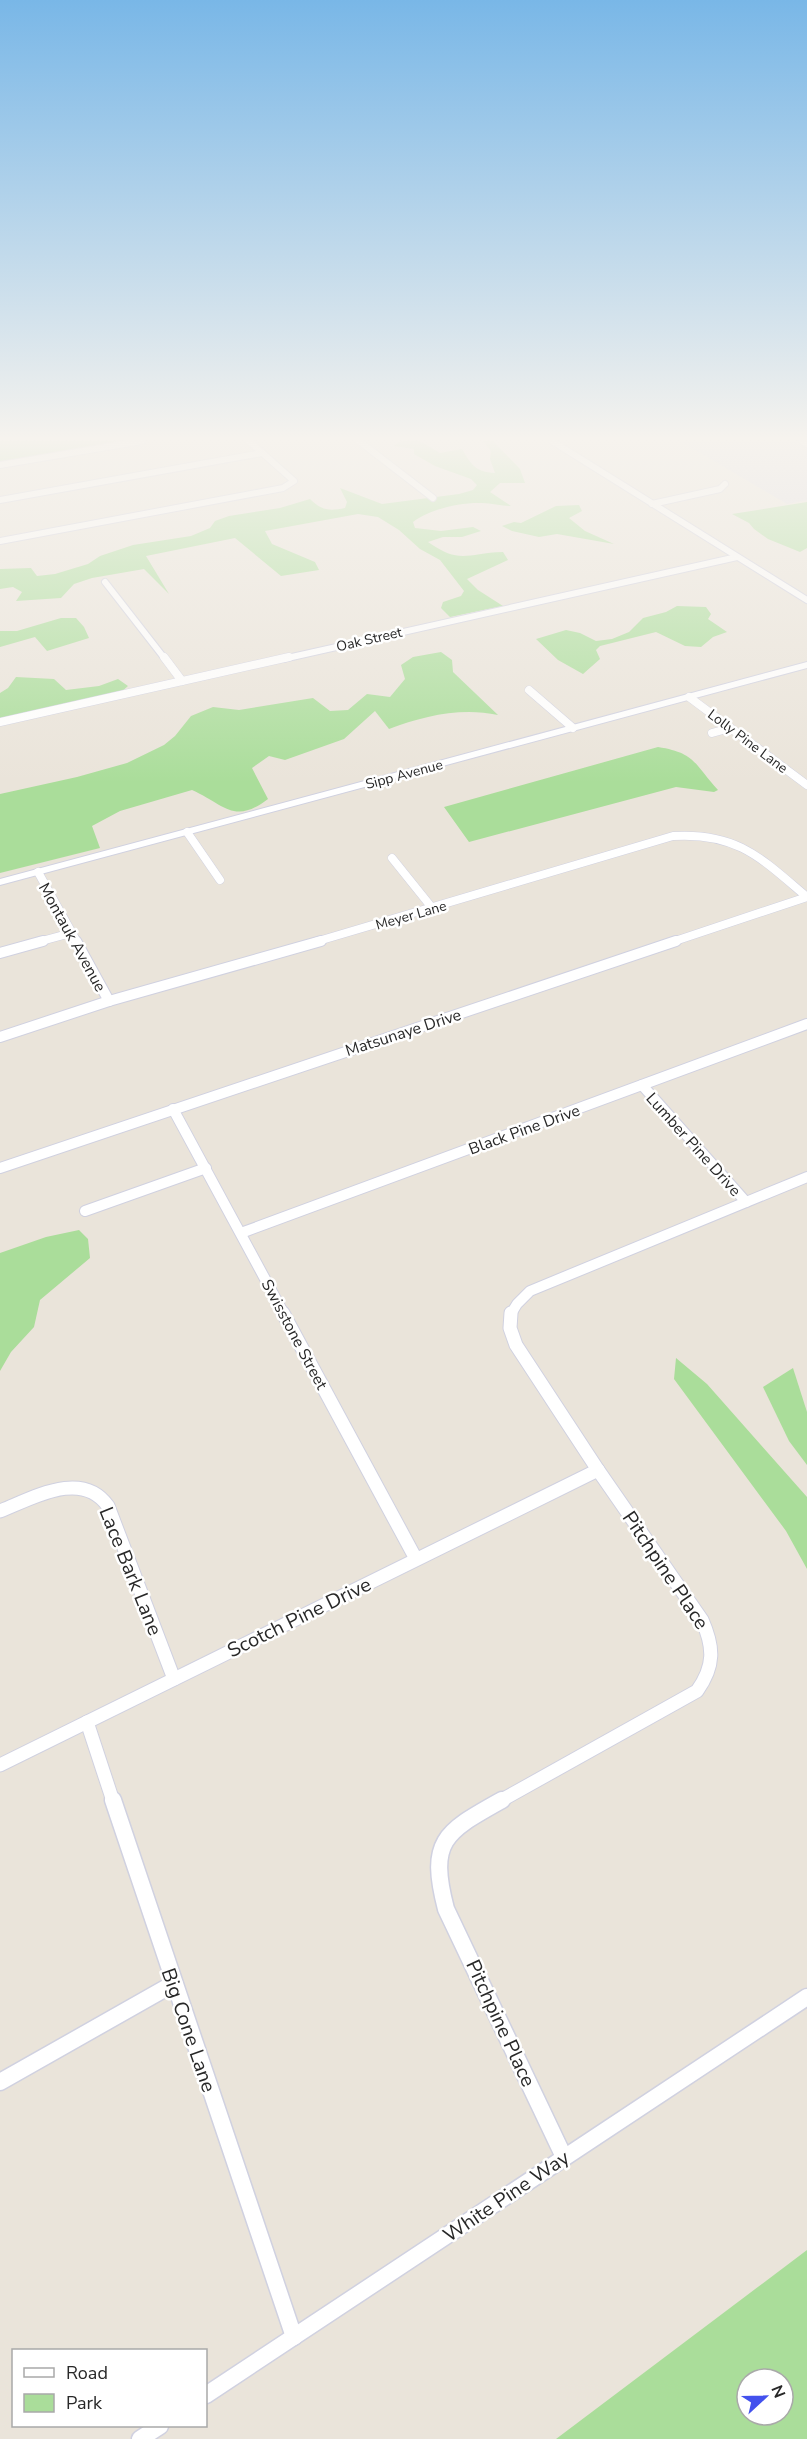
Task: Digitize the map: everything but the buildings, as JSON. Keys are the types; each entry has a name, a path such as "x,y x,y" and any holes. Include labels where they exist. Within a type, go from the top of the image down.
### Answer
{"street":[{"path":"734,555 807,600"},
{"name":"Oak Street","path":"0,722 737,557"},
{"path":"105,582 182,681"},
{"name":"Sipp Avenue","path":"0,882 807,665"},
{"path":"529,690 573,728"},
{"name":"Lolly Pine Lane","path":"689,697 807,784"},
{"path":"712,733 730,728"},
{"path":"187,832 220,880"},
{"name":"Meyer Lane","path":"0,1037 109,1001 433,909 673,836 690,833 710,834 747,847 807,897"},
{"path":"392,858 433,909"},
{"name":"Montauk Avenue","path":"38,872 109,1001"},
{"name":"Matsunaye Drive","path":"0,1168 173,1108 807,897"},
{"path":"0,953 71,933"},
{"name":"Black Pine Drive","path":"241,1233 807,1024"},
{"name":"Lumber Pine Drive","path":"642,1085 746,1202"},
{"name":"Swisstone Street","path":"173,1108 416,1559"},
{"path":"85,1211 206,1168"},
{"name":"Pitchpine Place","path":"564,2157 446,1909 439,1880 439,1855 449,1835 468,1819 697,1691 708,1677 713,1658 712,1641 702,1620 598,1470 516,1345 509,1329 509,1315 517,1302 530,1291 807,1177"},
{"name":"Scotch Pine Drive","path":"0,1765 598,1470"},
{"name":"Lace Bark Lane","path":"0,1511 66,1488 82,1487 97,1492 108,1506 174,1679"},
{"name":"Big Cone Lane","path":"87,1722 173,1984 294,2337"},
{"path":"0,2082 173,1984"},
{"name":"White Pine Way","path":"207,2394 807,1997"},
{"path":"140,2439 158,2427"}],"green space":[{"path":"152,555 146,556 169,594 144,569 92,578 74,584 61,598 16,601 22,592 13,587 0,589 0,569 31,568 37,576 55,574 88,564 100,556"},
{"path":"255,555 298,555 315,562 319,570 281,576"},
{"path":"431,555 505,555 508,560 467,579 478,590 503,606 450,617 441,608 443,602 461,596 464,591 440,560"},
{"path":"677,606 706,607 711,614 708,619 727,632 713,637 701,647 685,646 656,632 600,646 596,650 600,659 583,674 558,660 536,639 566,630 580,633 596,641 612,639 629,632 643,618 666,612"},
{"path":"61,618 76,618 84,627 89,638 47,651 35,637 0,647 0,631 17,631"},
{"path":"441,652 452,660 453,672 498,715 456,712 415,720 389,729 375,711 344,739 285,760 269,756 252,768 268,799 256,807 238,812 230,810 192,790 120,811 92,826 100,848 0,873 0,794 127,763 164,745 175,736 191,716 213,707 239,710 313,698 330,711 348,710 367,694 390,697 405,679 401,665 413,657"},
{"path":"16,677 54,679 66,690 99,686 118,679 128,686 120,693 0,720 0,693 8,688"},
{"path":"658,747 687,756 718,790 714,792 676,787 469,842 444,807"},
{"path":"79,1230 88,1239 90,1258 40,1300 34,1327 11,1352 0,1371 0,1253 46,1237"},
{"path":"676,1358 707,1384 807,1497 807,1569 786,1531 674,1379"},
{"path":"793,1368 807,1412 807,1465 789,1441 763,1387"},
{"path":"807,2250 807,2439 556,2439"}]}
